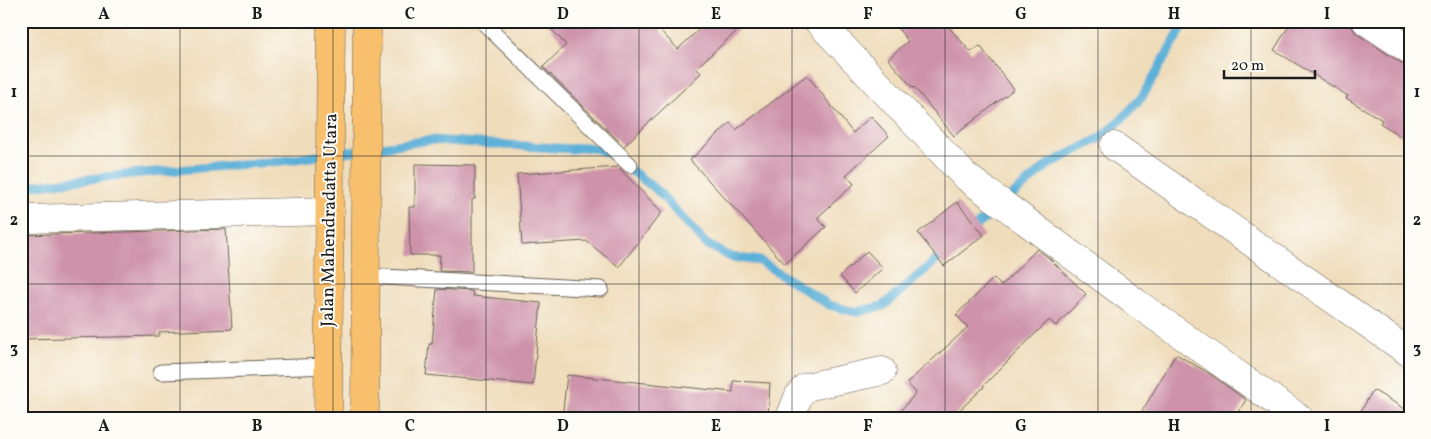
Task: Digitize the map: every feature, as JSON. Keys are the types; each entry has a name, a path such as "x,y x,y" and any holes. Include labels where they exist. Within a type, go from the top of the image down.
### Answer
{"highway":[{"name":"Jalan Mahendradatta Utara","path":"328,418 331,21"},
{"name":"Jalan Mahendradatta Utara","path":"365,418 367,21"}],"street":[{"path":"818,21 965,176 1135,302 1299,418"},
{"path":"1366,21 1410,50"},
{"path":"1114,146 1410,353"},
{"path":"27,220 330,211"},
{"path":"790,418 799,395 806,387 882,371"}],"lane":[{"path":"482,21 630,165"},
{"path":"366,276 601,289"},
{"path":"161,372 328,366"}],"building":[{"path":"544,21 651,21 678,49 708,21 748,21 696,68 701,73 624,146 543,67 566,45"},
{"path":"892,21 943,21 971,52 980,46 1014,89 954,136 914,87 888,59 908,41"},
{"path":"1292,21 1345,21 1357,34 1401,63 1410,66 1410,142 1380,123 1382,120 1346,98 1348,96 1274,50"},
{"path":"807,75 853,133 871,116 889,136 846,175 854,184 817,218 826,227 785,264 690,160 730,123 736,130"},
{"path":"415,164 475,165 475,199 472,199 472,272 439,271 440,255 410,255 409,207 415,207"},
{"path":"618,167 662,212 619,267 586,241 522,245 517,174"},
{"path":"957,202 984,235 944,266 918,233"},
{"path":"226,229 232,329 159,332 159,336 21,339 21,235"},
{"path":"1037,249 1048,257 1086,294 1056,326 1049,320 951,418 894,418 916,393 907,383 968,327 956,315 994,278 1001,286"},
{"path":"867,251 883,268 855,293 840,276"},
{"path":"437,289 472,291 473,296 541,303 533,385 426,375 429,344 432,344"},
{"path":"1176,354 1210,374 1246,400 1234,418 1138,418"},
{"path":"567,375 733,392 733,381 770,383 768,418 562,418"},
{"path":"1373,390 1410,412 1410,418 1357,418"}],"waterway":[{"path":"968,233 1048,165 1102,137 1124,117 1142,97 1186,21"},
{"path":"21,187 131,174 282,161 431,140 571,149 585,147 598,149 611,155 657,190 706,244 731,257 760,261 829,305 856,312 883,306 947,251"}]}
